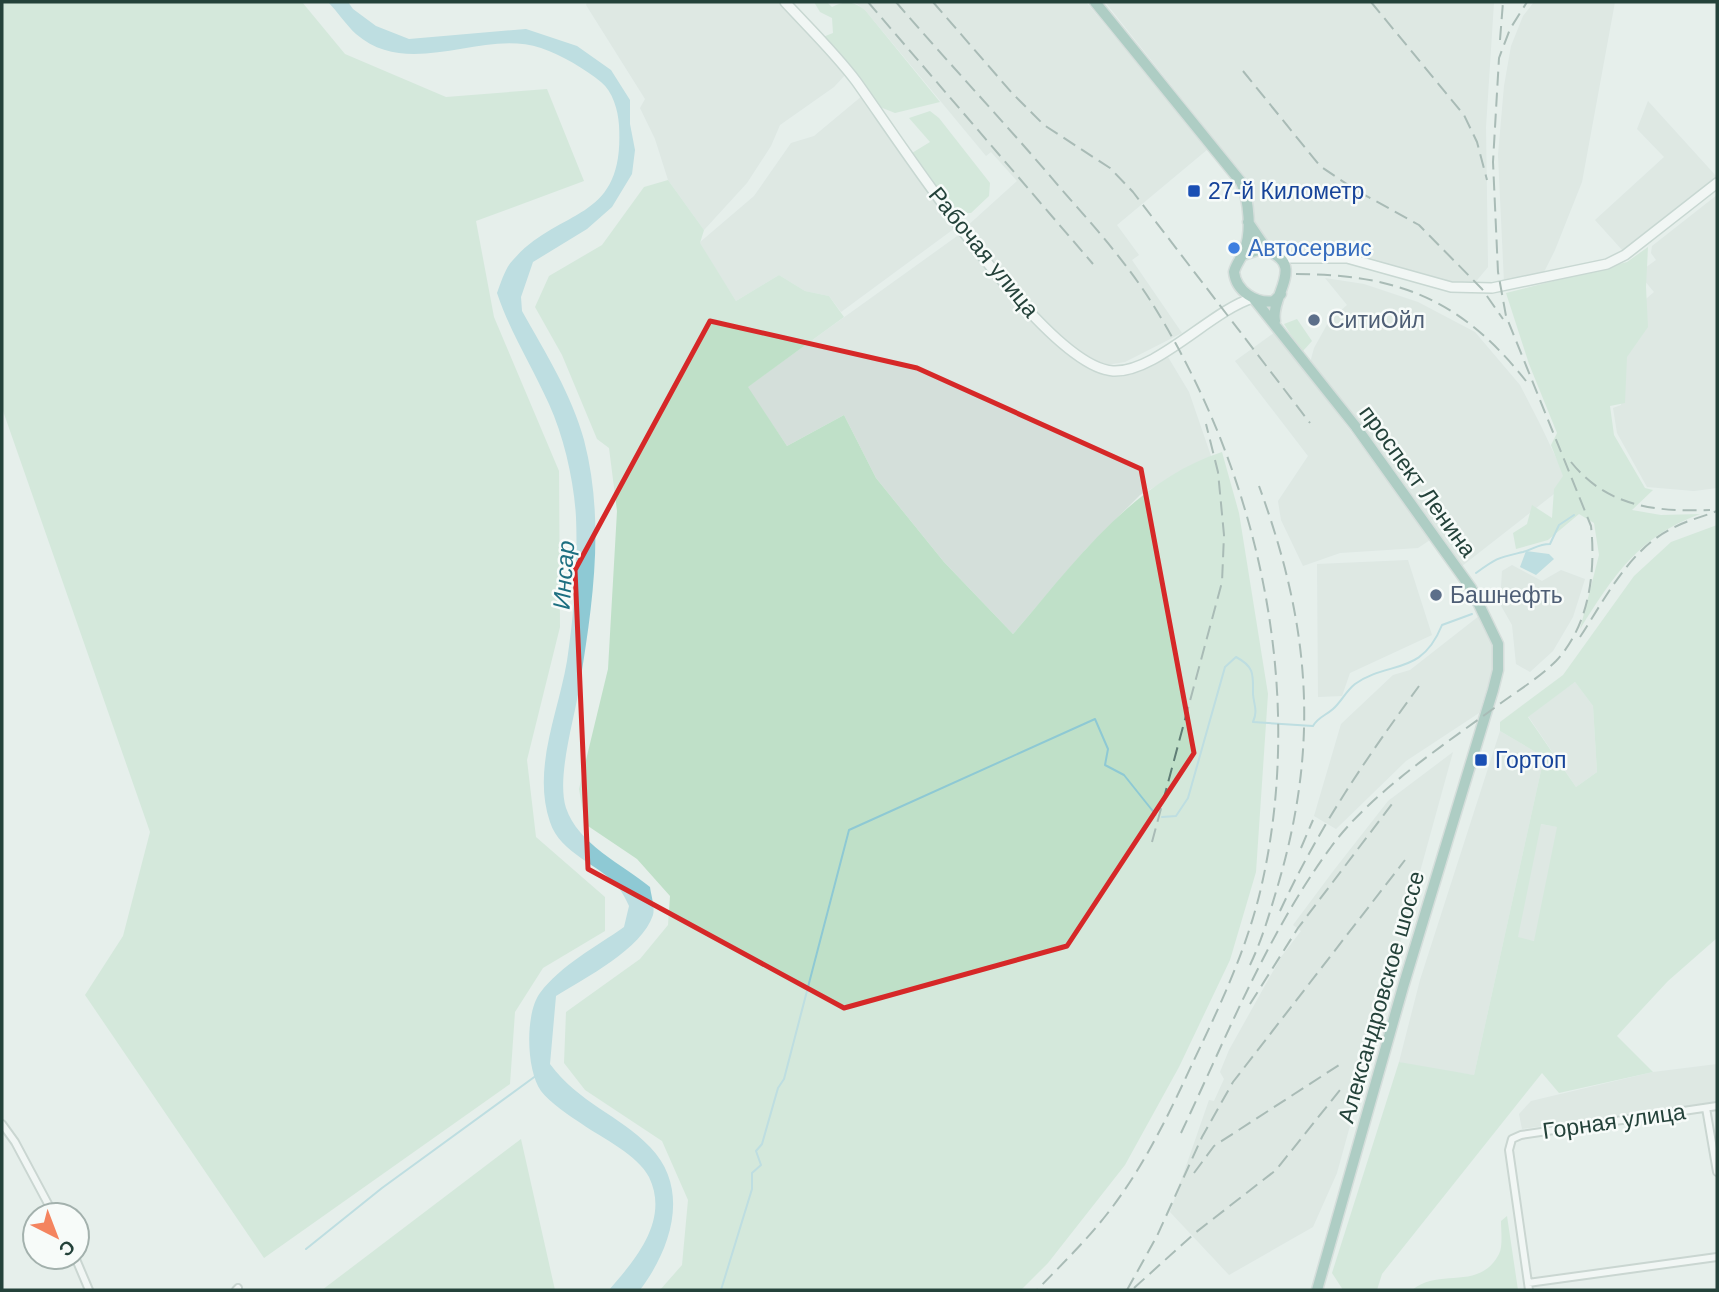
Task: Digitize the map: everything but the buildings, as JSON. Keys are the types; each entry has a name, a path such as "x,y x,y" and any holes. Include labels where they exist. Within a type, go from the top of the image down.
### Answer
{"main road":[{"path":"1095,2 1236,174 1244,190 1247,219 1243,255 1234,272 1237,284 1254,298 1270,302 1281,294"},
{"path":"1247,219 1256,237 1284,264 1286,279 1275,307 1276,322"},
{"path":"1243,255 1255,249 1273,253"},
{"name":"проспект Ленина","path":"1254,298 1276,322 1302,361 1363,436 1482,606 1494,630 1499,655 1498,670 1485,716"},
{"name":"Александровское шоссе","path":"1317,1290 1485,716"}],"street":[{"name":"Рабочая улица","path":"785,2 854,79 932,190 1007,287 1084,360 1112,371 1130,367 1189,338 1236,304 1254,298"},
{"path":"1273,253 1287,258 1348,258 1451,287 1473,289 1564,275 1607,264 1625,255 1717,183"},
{"path":"1286,279 1295,264 1306,258"},
{"path":"1236,304 1239,296 1237,284"},
{"name":"Горная улица","path":"1529,1287 1509,1150 1512,1139 1521,1135 1717,1106"},
{"path":"1706,1108 1717,1172"},
{"path":"2,1124 15,1142 47,1201"},
{"path":"1529,1287 1717,1257"},
{"path":"81,1271 89,1290"}],"highlighted area":[{"path":"710,321 917,368 1141,469 1194,753 1067,946 844,1008 588,869 575,570"}],"shaded area":[{"path":"587,2 780,2 846,74 834,87 780,125 771,146 747,183 704,230 668,180 655,139 640,108 645,99 586,5"},
{"path":"854,2 1086,2 1208,149 1117,225 1139,255 1132,260 1182,333 1125,362 1106,365 1096,363 1070,345 1034,310 965,228 1017,181 991,152 986,156 865,10"},
{"path":"1105,2 1494,2 1486,127 1488,267 1473,285 1456,285 1344,251 1287,254 1271,247 1253,221 1244,177"},
{"path":"1534,2 1615,2 1582,182 1543,274 1504,282 1498,155 1504,86 1511,46 1523,16"},
{"path":"862,96 955,228 841,312 829,296 805,291 779,275 736,301 699,243 754,196 791,143 814,136"},
{"path":"1648,101 1717,177 1623,251 1595,220 1664,157 1637,129"},
{"path":"1717,195 1717,488 1694,491 1647,487 1617,433 1613,408 1621,405 1626,316 1654,292 1638,273 1656,260 1651,253 1652,246"},
{"path":"960,234 1021,309 1081,363 1106,376 1130,375 1168,357 1189,392 1211,456 1140,495 1086,549 1013,634 944,562 876,478 844,415 787,446 747,387"},
{"path":"1325,278 1364,284 1418,302 1475,332 1520,385 1541,426 1568,483 1462,566 1390,463 1310,363 1314,348 1329,321 1347,305"},
{"path":"1275,332 1430,540 1418,548 1340,553 1303,566 1281,520 1278,501 1308,456 1235,361"},
{"path":"1408,560 1432,635 1350,673 1342,696 1318,697 1317,564"},
{"path":"1512,565 1542,581 1561,570 1585,579 1573,617 1553,651 1530,672 1516,664 1512,625 1500,604 1502,571"},
{"path":"1479,616 1488,630 1494,653 1493,669 1479,713 1406,761 1336,829 1314,816 1341,724 1393,675 1410,670"},
{"path":"1575,682 1593,706 1597,772 1576,787 1528,716"},
{"path":"1500,731 1544,757 1474,1075 1416,1067 1399,1062 1420,980"},
{"path":"1453,752 1337,1173 1313,1227 1229,1275 1170,1212 1209,1100 1214,1101 1224,1079 1220,1072 1229,1050 1281,957 1301,931 1293,925 1334,870 1388,801"},
{"path":"1540,824 1558,827 1535,941 1517,938"},
{"path":"1717,1064 1717,1102 1522,1129 1519,1114 1531,1101 1653,1072"}],"green space":[{"path":"2,2 302,2 345,54 446,97 547,89 584,181 476,221 494,317 559,471 560,627 527,760 536,837 605,897 605,931 543,968 515,1012 510,1084 264,1258 85,995 123,936 150,832 2,408"},
{"path":"814,2 827,2 832,7 849,2 865,10 940,102 895,113 880,107 823,37 833,33 832,18 820,12"},
{"path":"930,111 939,118 990,183 989,196 971,213 954,213 912,153 930,142 909,118"},
{"path":"668,180 704,230 700,243 736,301 779,275 805,291 829,296 844,317 748,387 787,446 844,415 876,478 944,562 1013,634 1081,554 1132,504 1190,465 1222,452 1239,513 1268,694 1256,872 1230,960 1179,1067 1125,1165 1048,1263 1021,1290 660,1290 682,1265 688,1200 662,1141 585,1090 564,1063 566,1012 640,959 668,925 670,896 637,859 585,824 579,789 608,669 617,511 609,448 597,439 562,355 535,307 549,276 602,245 644,187"},
{"path":"1648,247 1648,327 1627,357 1625,403 1610,406 1614,435 1645,488 1653,490 1632,510 1661,515 1700,514 1678,523 1644,546 1604,591 1580,629 1599,555 1594,523 1579,514 1548,540 1516,549 1513,533 1527,524 1532,505 1552,518 1554,489 1563,476 1551,445 1557,433 1529,364 1506,293 1627,262"},
{"path":"1297,319 1312,341 1303,351 1284,324"},
{"path":"1717,525 1717,938 1668,981 1617,1036 1653,1072 1559,1093 1542,1073 1382,1274 1377,1290 1343,1290 1332,1273 1399,1062 1474,1075 1544,757 1500,731 1500,722 1563,675 1634,576 1671,542","holes":["1575,682 1593,706 1597,772 1576,787 1528,717","1541,824 1557,827 1534,941 1518,937"]},
{"path":"521,1139 555,1290 322,1290"},
{"path":"1507,1216 1518,1290 1412,1290 1423,1283 1470,1276 1491,1266 1500,1251 1501,1221"}],"water":[{"path":"328,2 348,2 376,26 409,39 526,29 577,46 611,70 630,100 630,124 635,150 632,174 612,207 587,229 533,262 521,297 522,311 557,374 579,423 594,501 593,592 580,683 567,747 563,780 566,808 572,821 590,843 650,887 654,908 647,928 625,951 556,996 550,1064 586,1099 650,1147 663,1164 670,1181 673,1200 668,1238 640,1290 609,1290 639,1252 652,1224 654,1193 649,1177 637,1161 545,1096 532,1070 530,1027 535,1002 540,993 568,965 624,927 629,906 611,879 562,843 550,822 545,802 545,762 567,661 573,607 575,503 571,474 554,417 497,293 505,271 513,260 531,243 586,209 600,197 612,180 618,157 619,125 616,107 609,91 601,82 573,63 541,48 495,44 423,54 400,53 377,47 356,34"},
{"path":"1526,551 1549,554 1554,559 1536,575 1520,567"}],"waterway":[{"path":"1476,573 1498,559 1550,544 1559,525 1574,515"},
{"path":"1162,817 1176,816 1188,798 1225,667 1236,657 1247,664 1252,672 1255,711 1253,722 1313,726 1336,706 1355,684 1414,660 1434,641 1442,625 1472,614"},
{"path":"721,1290 752,1189 752,1173 761,1165 756,1151 762,1144 778,1088 784,1079 849,830 1095,719 1108,749 1105,765 1124,775 1156,815"},
{"path":"306,1249 382,1188 537,1075"}],"railway":[{"path":"868,2 1093,264"},
{"path":"896,2 1097,230 1150,300 1188,366 1219,436 1245,509 1263,584 1275,660 1278,736 1274,813 1261,888 1241,954 1204,1039 1144,1159 1099,1224 1037,1290"},
{"path":"933,2 1012,93 1044,125 1110,168 1133,192 1310,423"},
{"path":"1371,2 1464,115 1477,142 1487,180"},
{"path":"1500,40 1503,2"},
{"path":"1181,1133 1268,950 1308,880 1331,847 1388,788 1550,667 1567,647 1583,615 1591,580 1591,526 1506,316 1498,272 1493,162 1499,58 1510,29 1527,2"},
{"path":"1243,71 1320,166 1354,189 1419,225 1482,289 1503,319"},
{"path":"1296,274 1366,279 1397,286 1425,297 1477,330 1526,381"},
{"path":"1152,842 1222,582 1224,535 1218,472 1206,424"},
{"path":"1571,462 1600,489 1634,504 1671,510 1710,510"},
{"path":"1250,965 1269,916 1291,832 1300,782 1304,733 1298,636 1289,587 1259,486"},
{"path":"1580,637 1619,577 1643,549 1676,526 1717,511"},
{"path":"1280,911 1344,795 1419,686"},
{"path":"1250,1004 1298,928 1395,800"},
{"path":"1301,848 1313,820"},
{"path":"1127,1290 1157,1236 1202,1137 1233,1082 1405,860"},
{"path":"1194,1173 1214,1146 1339,1065"},
{"path":"1134,1288 1195,1233 1276,1170 1340,1090"}],"place":[{"name":"27-й Километр","path":"1194,191"},
{"name":"Автосервис","path":"1234,248"},
{"name":"СитиОйл","path":"1314,320"},
{"name":"Башнефть","path":"1436,595"},
{"name":"Гортоп","path":"1481,760"}],"water label":[{"name":"Инсар","path":"564,575"}]}
